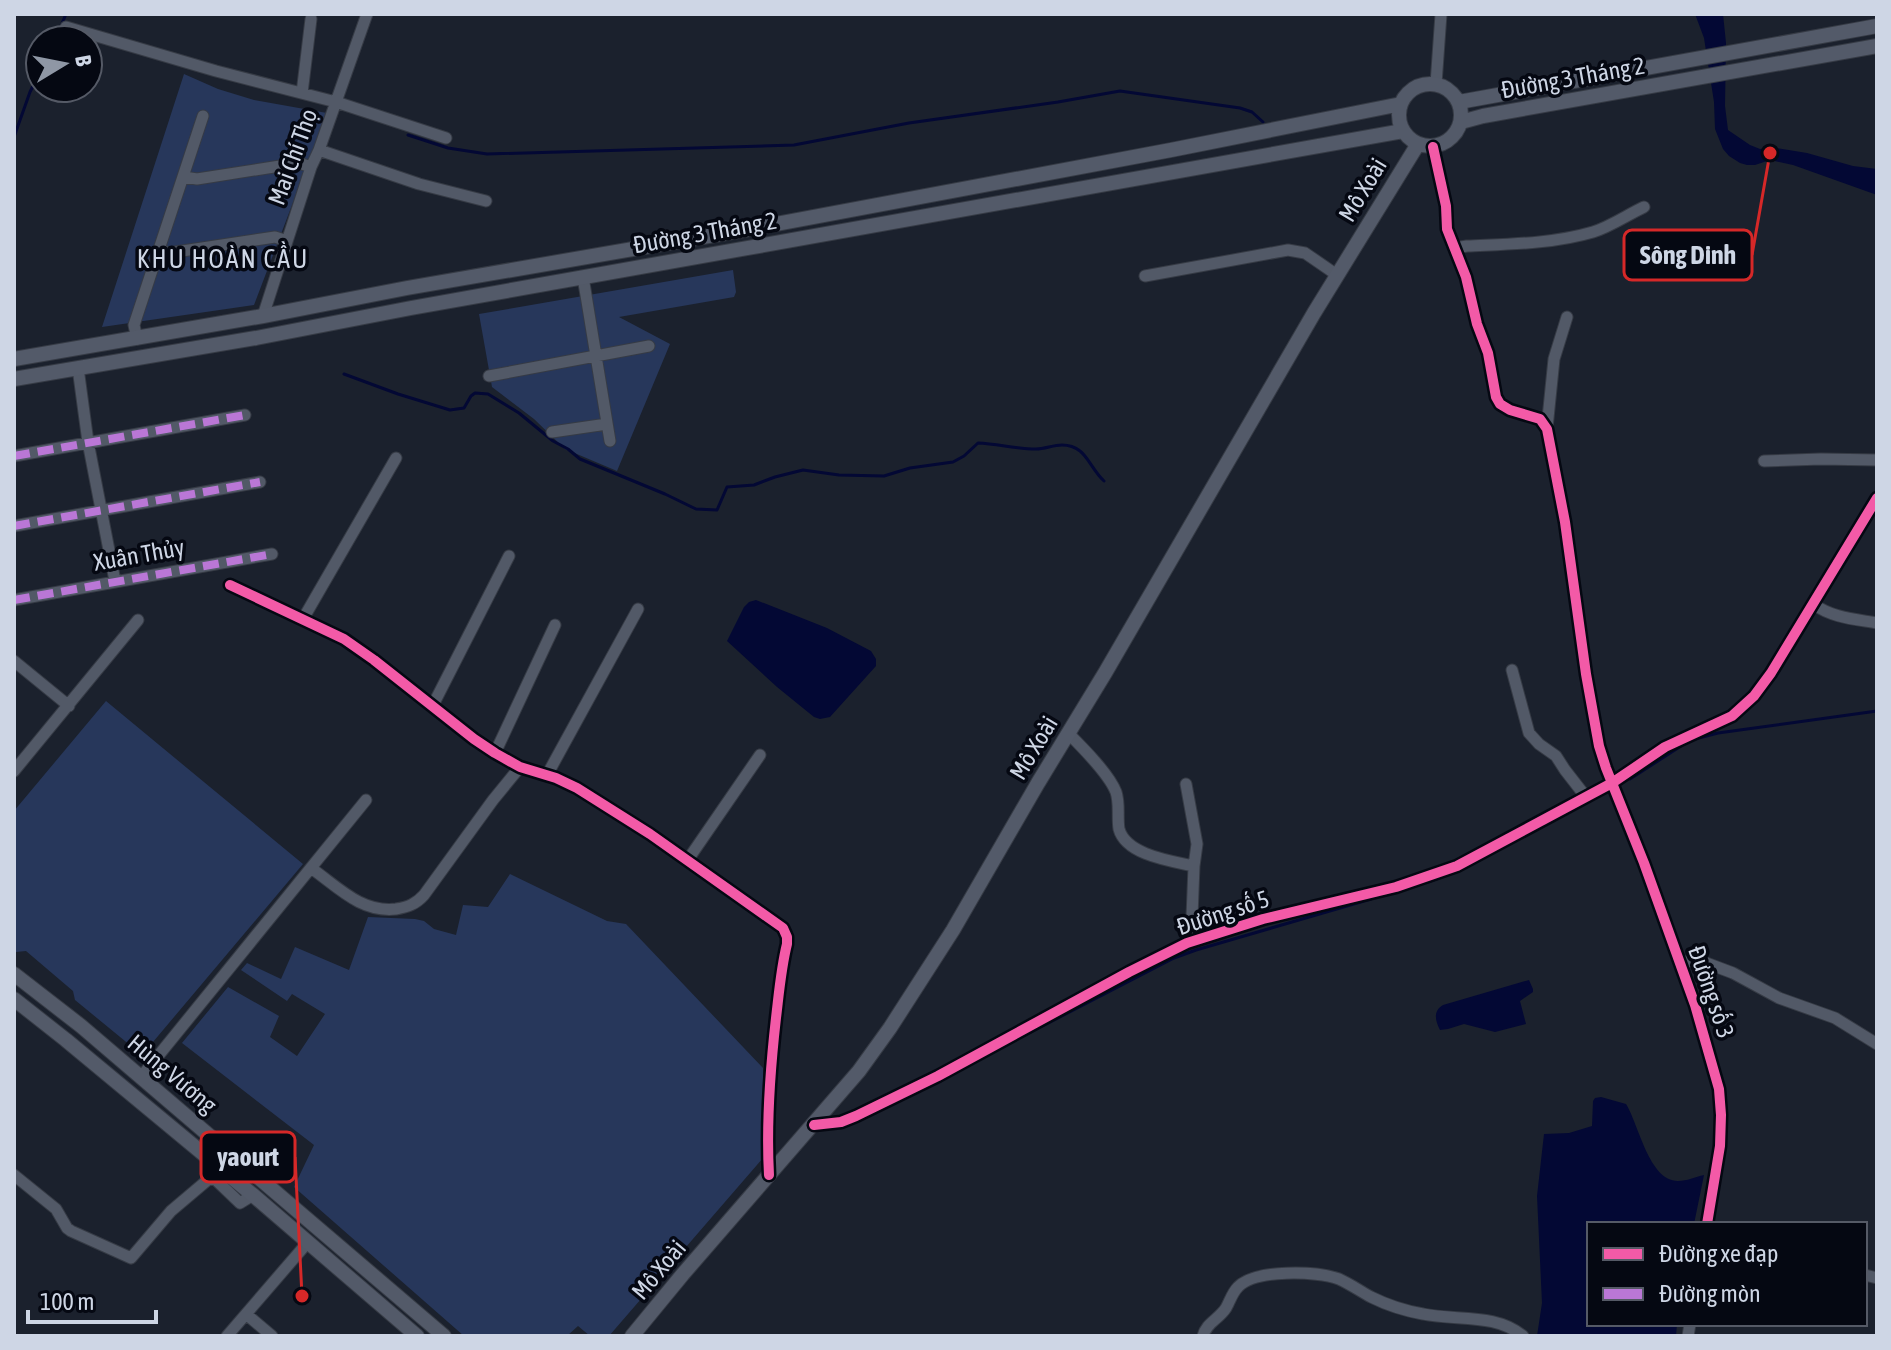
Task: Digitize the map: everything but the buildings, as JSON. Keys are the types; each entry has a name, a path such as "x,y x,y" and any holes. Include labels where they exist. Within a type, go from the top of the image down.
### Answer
{"main road":[{"name":"Đường 3 Tháng 2","path":"1459,102 1877,26"},
{"name":"Đường 3 Tháng 2","path":"1461,122 1877,46"},
{"path":"1436,84 1453,93 1459,102 1461,122 1451,139 1433,147 1418,144 1403,131 1399,115 1401,104 1414,88 1436,84"},
{"name":"Đường 3 Tháng 2","path":"14,359 749,229 1401,104"},
{"name":"Đường 3 Tháng 2","path":"14,379 1403,131"},
{"name":"Mô Xoài","path":"632,1336 814,1125 874,1052 898,1017 953,930 1337,275 1418,144"},
{"name":"Hùng Vương","path":"14,974 81,1026 444,1336"},
{"name":"Hùng Vương","path":"14,999 253,1195 410,1334"},
{"path":"129,1092 141,1077"}],"street":[{"name":"Mai Chí Thọ","path":"263,316 311,167 367,14"},
{"path":"1436,84 1441,14"},
{"path":"302,93 311,19"},
{"path":"104,38 336,102 446,138"},
{"path":"137,339 134,325 203,116"},
{"path":"1433,147 1446,206 1447,229 1462,264 1477,324 1488,353 1497,401 1510,410 1540,419 1547,429"},
{"path":"319,150 419,184 486,201"},
{"path":"1171,150 1175,172"},
{"path":"184,177 197,179 299,163 311,167"},
{"path":"1455,248 1574,237 1603,228 1644,207"},
{"path":"749,229 751,247"},
{"path":"160,250 169,253 275,237 287,241"},
{"path":"1145,276 1288,250 1305,253 1337,275"},
{"path":"583,277 610,441"},
{"path":"407,288 411,308"},
{"name":"Đường số 3","path":"1567,317 1554,359 1547,429 1572,562 1599,746 1680,962 1711,1055 1721,1104 1718,1166 1707,1222"},
{"path":"489,376 649,346"},
{"path":"78,368 88,442 115,581"},
{"path":"14,456 245,415"},
{"path":"552,432 607,424"},
{"path":"303,619 396,458"},
{"path":"1764,461 1877,460"},
{"path":"14,526 260,482"},
{"name":"Đường số 5","path":"814,1125 841,1122 856,1116 1191,942 1263,919 1396,887 1447,870 1612,783 1656,752 1723,721 1761,689 1877,498"},
{"name":"Xuân Thủy","path":"14,600 272,554"},
{"path":"432,707 509,556"},
{"path":"230,585 359,648 495,753 520,767 577,788 650,834 783,928 787,937 779,983 767,1117 769,1175"},
{"path":"1813,604 1839,617 1877,623"},
{"path":"547,775 638,609"},
{"path":"14,771 18,757 69,706 138,620"},
{"path":"495,753 555,625"},
{"path":"14,661 69,706"},
{"path":"1512,670 1529,733 1556,756 1586,797"},
{"path":"1069,734 1091,757 1115,790 1119,829 1124,841 1147,854 1194,866"},
{"path":"687,861 760,755"},
{"path":"311,868 369,907 384,910 412,906 424,895 520,767"},
{"path":"1186,784 1197,844 1191,942"},
{"path":"141,1077 366,800"},
{"path":"1680,962 1701,961 1733,973 1779,998 1835,1018 1877,1044"},
{"path":"14,1175 56,1209 71,1231 131,1258 171,1211 210,1178 240,1203 253,1195"},
{"path":"227,1336 308,1242"},
{"path":"1203,1336 1204,1330 1225,1309 1239,1285 1262,1276 1288,1274 1337,1279 1400,1308 1497,1323 1515,1329 1523,1336"},
{"path":"246,1314 272,1336"}],"shaded area":[{"path":"1695,14 1723,14 1728,130 1760,149 1807,153 1853,166 1877,169 1877,195 1793,165 1770,160 1747,165 1729,156 1715,129 1704,38"},
{"path":"184,74 254,100 327,113 254,305 102,327"},
{"path":"733,270 734,297 619,317 670,344 617,471 565,449 534,419 492,387 479,314"},
{"path":"756,600 827,628 871,651 876,666 830,717 814,717 727,641 744,607"},
{"path":"106,701 303,864 142,1055 75,1000 73,991 26,951 14,950 14,811"},
{"path":"510,874 607,921 626,924 763,1068 763,1158 609,1336 590,1336 578,1326 567,1336 464,1336 294,1187 314,1145 182,1043 228,987 279,1016 270,1037 297,1056 325,1014 292,994 287,1001 241,970 247,963 281,979 295,947 349,970 368,917 415,919 424,921 434,929 456,935 463,905 488,907"},
{"path":"1529,980 1533,992 1520,1001 1526,1024 1495,1032 1464,1024 1440,1030 1436,1016 1443,1005"},
{"path":"1595,1098 1626,1104 1652,1162 1668,1179 1681,1181 1704,1175 1694,1222 1587,1222 1587,1326 1677,1326 1676,1336 1537,1336 1542,1303 1537,1196 1544,1134 1569,1133 1592,1126"}],"waterway":[{"path":"62,24 66,14"},
{"path":"408,135 448,148 487,154 794,145 909,123 1120,91 1240,108 1252,112 1263,122"},
{"path":"14,137 26,104"},
{"path":"344,374 450,410 464,408 475,393 488,394 580,459 696,509 717,510 727,487 754,485 803,470 884,476 910,468 953,462 978,443 1029,449 1071,446 1083,454 1104,481"},
{"path":"1695,739 1718,733 1877,711"},
{"path":"1630,779 1681,746"},
{"path":"1428,882 1455,872"},
{"path":"994,1051 1174,958 1371,899"}],"marked path":[{"path":"14,456 245,415"},
{"path":"14,526 260,482"},
{"path":"14,600 272,554"}],"cycle path":[{"path":"1433,147 1446,206 1447,229 1466,277 1477,324 1488,353 1496,397 1500,404 1510,410 1540,419 1547,429 1565,522 1599,746 1695,1005 1719,1089 1720,1146 1707,1222"},
{"path":"814,1125 841,1122 938,1076 1187,943 1263,919 1396,887 1457,866 1612,783 1665,747 1732,716 1754,696 1771,673 1877,498"},
{"path":"230,585 344,639 495,753 520,767 577,788 650,834 783,928 787,944 770,1077 769,1175"}],"place":[{"name":"Sông Dinh","path":"1770,153"},
{"name":"yaourt","path":"302,1296"}],"district":[{"name":"KHU HOÀN CẦU","path":"223,259"}]}
